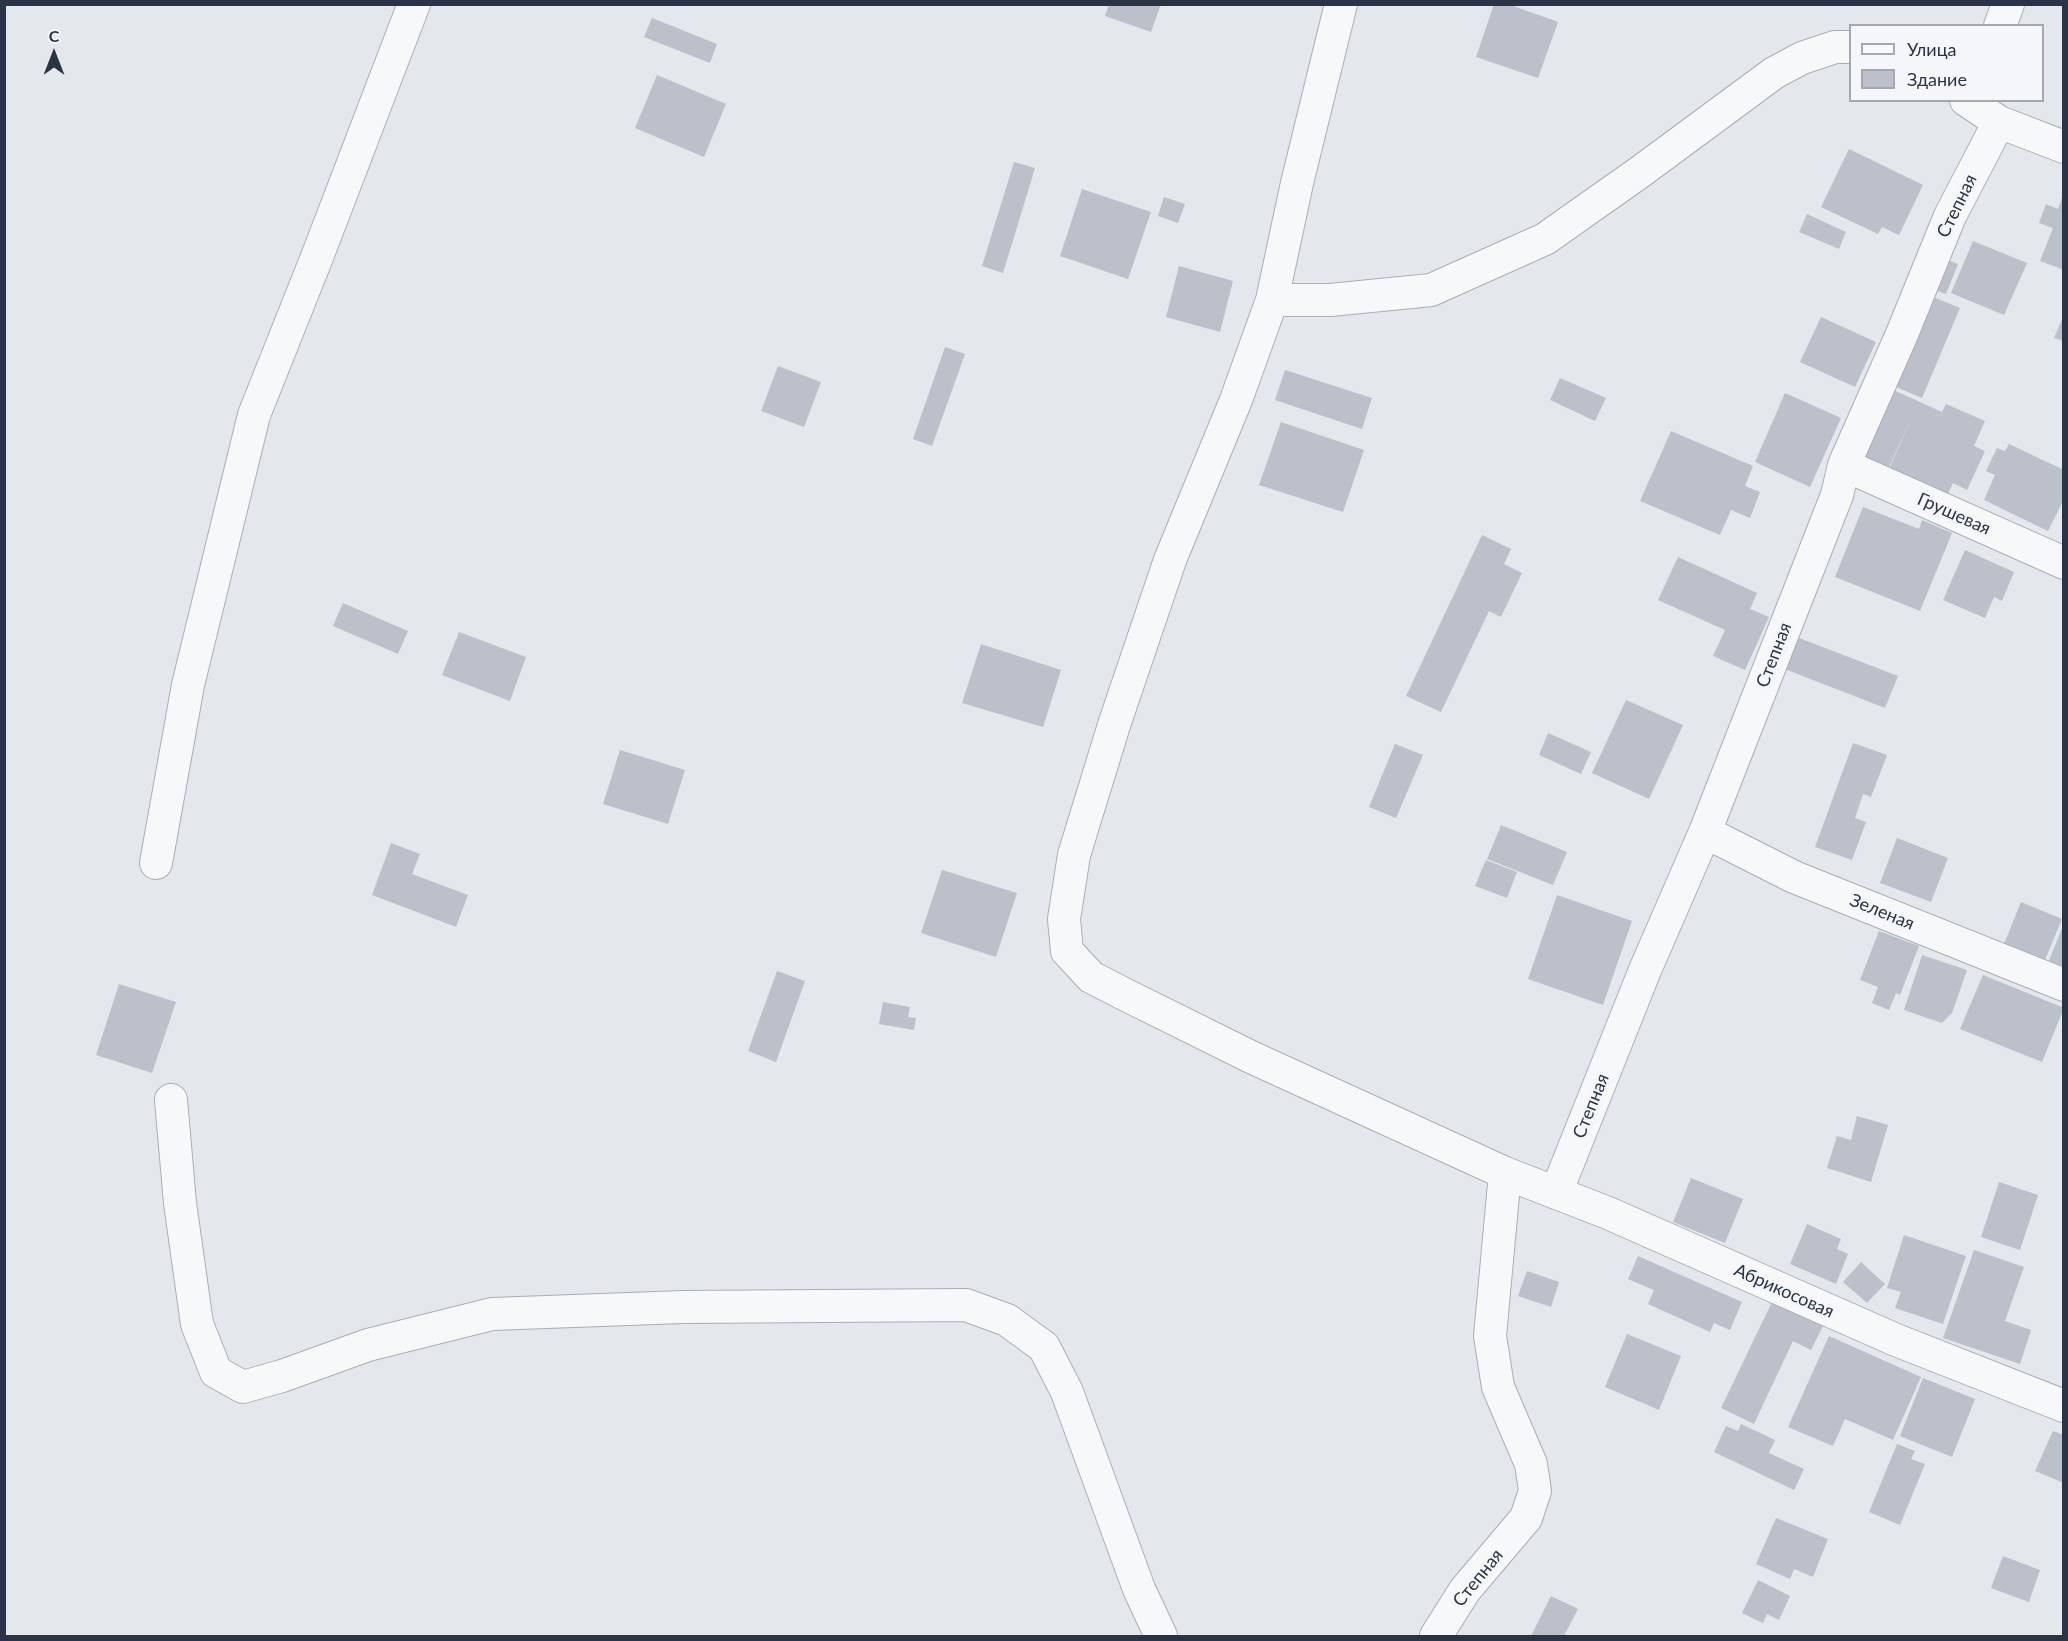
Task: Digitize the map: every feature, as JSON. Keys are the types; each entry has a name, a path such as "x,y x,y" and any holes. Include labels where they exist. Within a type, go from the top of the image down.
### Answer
{"street":[{"path":"156,863 188,685 254,416 414,4"},
{"name":"Абрикосовая","path":"1341,4 1297,183 1272,300 1236,400 1170,560 1110,736 1074,855 1064,919 1067,951 1091,977 1126,995 1251,1057 1504,1173 1608,1213 1896,1340 2064,1406"},
{"path":"2001,24 2008,4"},
{"path":"1272,300 1330,300 1431,290 1545,238 1640,172 1774,73 1802,58 1835,47 1849,47"},
{"path":"1969,102 1999,122 2064,147"},
{"name":"Степная","path":"1557,1193 1645,970 1705,832 1837,495 1844,465 1902,334 1950,216 1999,122"},
{"name":"Грушевая","path":"1844,465 2064,563"},
{"name":"Зеленая","path":"1705,832 1794,877 2064,985"},
{"path":"171,1100 180,1203 196,1324 216,1372 243,1387 282,1376 368,1345 492,1314 683,1307 966,1305 1007,1320 1044,1347 1067,1392 1139,1589 1161,1636"},
{"name":"Степная","path":"1436,1636 1465,1590 1526,1518 1535,1491 1531,1464 1498,1387 1491,1336 1504,1173"}],"building":[{"path":"1109,4 1161,4 1151,32 1105,16"},
{"path":"1494,4 1508,4 1558,22 1538,78 1476,57"},
{"path":"652,18 717,44 710,63 644,37"},
{"path":"657,75 726,104 704,157 635,128"},
{"path":"1849,149 1923,185 1899,235 1882,227 1878,234 1821,207"},
{"path":"1014,162 1035,168 1003,273 982,266"},
{"path":"1082,189 1151,212 1128,279 1060,256"},
{"path":"2063,195 2064,270 2040,261 2053,228 2039,223 2046,204 2058,209"},
{"path":"1164,197 1185,204 1178,223 1158,216"},
{"path":"1807,214 1846,232 1839,249 1799,232"},
{"path":"1973,241 2027,263 2004,315 1951,293"},
{"path":"1937,256 1958,264 1946,294 1924,286"},
{"path":"1179,266 1233,281 1220,332 1166,317"},
{"path":"1926,294 1960,308 1922,398 1889,384"},
{"path":"2064,315 2064,341 2054,338"},
{"path":"1821,317 1876,342 1855,387 1800,362"},
{"path":"945,347 965,354 932,446 913,439"},
{"path":"778,366 821,382 804,427 761,411"},
{"path":"1285,370 1372,398 1362,429 1275,400"},
{"path":"1560,378 1606,398 1595,421 1550,400"},
{"path":"1887,387 1942,412 1946,404 1985,421 1974,446 1985,451 1967,490 1953,483 1946,498 1888,471 1912,417 1887,471 1855,455"},
{"path":"1785,393 1841,418 1810,487 1755,462"},
{"path":"1281,422 1364,450 1343,512 1259,485"},
{"path":"1671,431 1753,466 1745,486 1760,492 1750,518 1731,510 1720,535 1640,501"},
{"path":"2009,444 2064,470 2064,499 2048,531 1984,500 1995,475 1986,471 1997,448 2005,451"},
{"path":"1863,507 1919,529 1922,520 1952,533 1920,611 1835,577"},
{"path":"1482,535 1511,549 1504,564 1522,573 1501,617 1489,611 1441,712 1406,696"},
{"path":"1965,550 2014,572 2002,601 1994,597 1985,618 1943,600"},
{"path":"1678,557 1757,593 1750,609 1769,617 1745,670 1713,656 1725,630 1658,600"},
{"path":"343,603 408,631 398,654 333,626"},
{"path":"459,632 526,657 510,701 442,675"},
{"path":"1794,636 1898,676 1885,708 1782,668"},
{"path":"981,644 1061,670 1043,727 962,703"},
{"path":"1626,700 1683,725 1649,799 1592,773"},
{"path":"1548,733 1591,752 1581,774 1539,755"},
{"path":"1853,743 1887,755 1871,797 1863,794 1855,818 1866,822 1852,860 1815,847"},
{"path":"1395,744 1423,755 1396,818 1369,807"},
{"path":"620,750 685,770 668,824 603,804"},
{"path":"1501,825 1567,852 1553,885 1487,859"},
{"path":"1897,838 1948,858 1931,902 1880,883"},
{"path":"391,843 420,854 412,874 468,895 456,927 372,895"},
{"path":"1486,860 1517,872 1507,898 1475,886"},
{"path":"942,870 1017,893 996,957 921,933"},
{"path":"1557,895 1632,921 1603,1005 1528,979"},
{"path":"2021,902 2062,919 2045,960 2004,944"},
{"path":"2064,926 2064,970 2048,963"},
{"path":"1879,931 1919,946 1900,995 1896,993 1889,1010 1872,1003 1878,987 1860,980"},
{"path":"1922,955 1967,970 1952,1013 1942,1023 1904,1010"},
{"path":"777,971 805,981 776,1062 748,1051"},
{"path":"1983,975 2064,1008 2042,1062 1960,1029"},
{"path":"119,984 176,1002 152,1073 96,1055"},
{"path":"883,1002 910,1007 908,1017 916,1018 914,1030 879,1024"},
{"path":"1857,1116 1888,1125 1871,1182 1827,1168 1837,1136 1851,1140"},
{"path":"1691,1178 1743,1199 1725,1243 1673,1222"},
{"path":"1999,1182 2038,1195 2020,1250 1981,1237"},
{"path":"1807,1224 1841,1239 1837,1249 1848,1254 1836,1284 1790,1264"},
{"path":"1904,1235 1966,1256 1943,1324 1895,1308 1901,1292 1887,1288"},
{"path":"1974,1250 2024,1267 2005,1321 2031,1330 2020,1364 1943,1338"},
{"path":"1638,1256 1742,1302 1730,1330 1714,1323 1710,1332 1648,1304 1654,1290 1628,1279"},
{"path":"1861,1262 1885,1284 1867,1303 1843,1282"},
{"path":"1527,1271 1559,1282 1551,1307 1518,1296"},
{"path":"1772,1302 1823,1326 1811,1350 1793,1341 1754,1424 1721,1408"},
{"path":"1627,1334 1681,1356 1659,1410 1605,1387"},
{"path":"1829,1336 1921,1377 1893,1440 1845,1419 1833,1446 1788,1427"},
{"path":"1923,1378 1975,1399 1952,1457 1900,1436"},
{"path":"1741,1424 1775,1440 1769,1453 1804,1469 1794,1490 1714,1452 1726,1426 1738,1431"},
{"path":"2053,1431 2064,1435 2064,1483 2035,1471"},
{"path":"1897,1444 1915,1451 1911,1459 1925,1464 1900,1525 1869,1512"},
{"path":"1776,1518 1828,1539 1813,1577 1794,1569 1790,1579 1756,1564"},
{"path":"2003,1556 2040,1570 2029,1602 1991,1588"},
{"path":"1758,1580 1790,1596 1779,1620 1767,1614 1763,1623 1742,1613"},
{"path":"1551,1596 1578,1609 1564,1636 1531,1636"}]}
